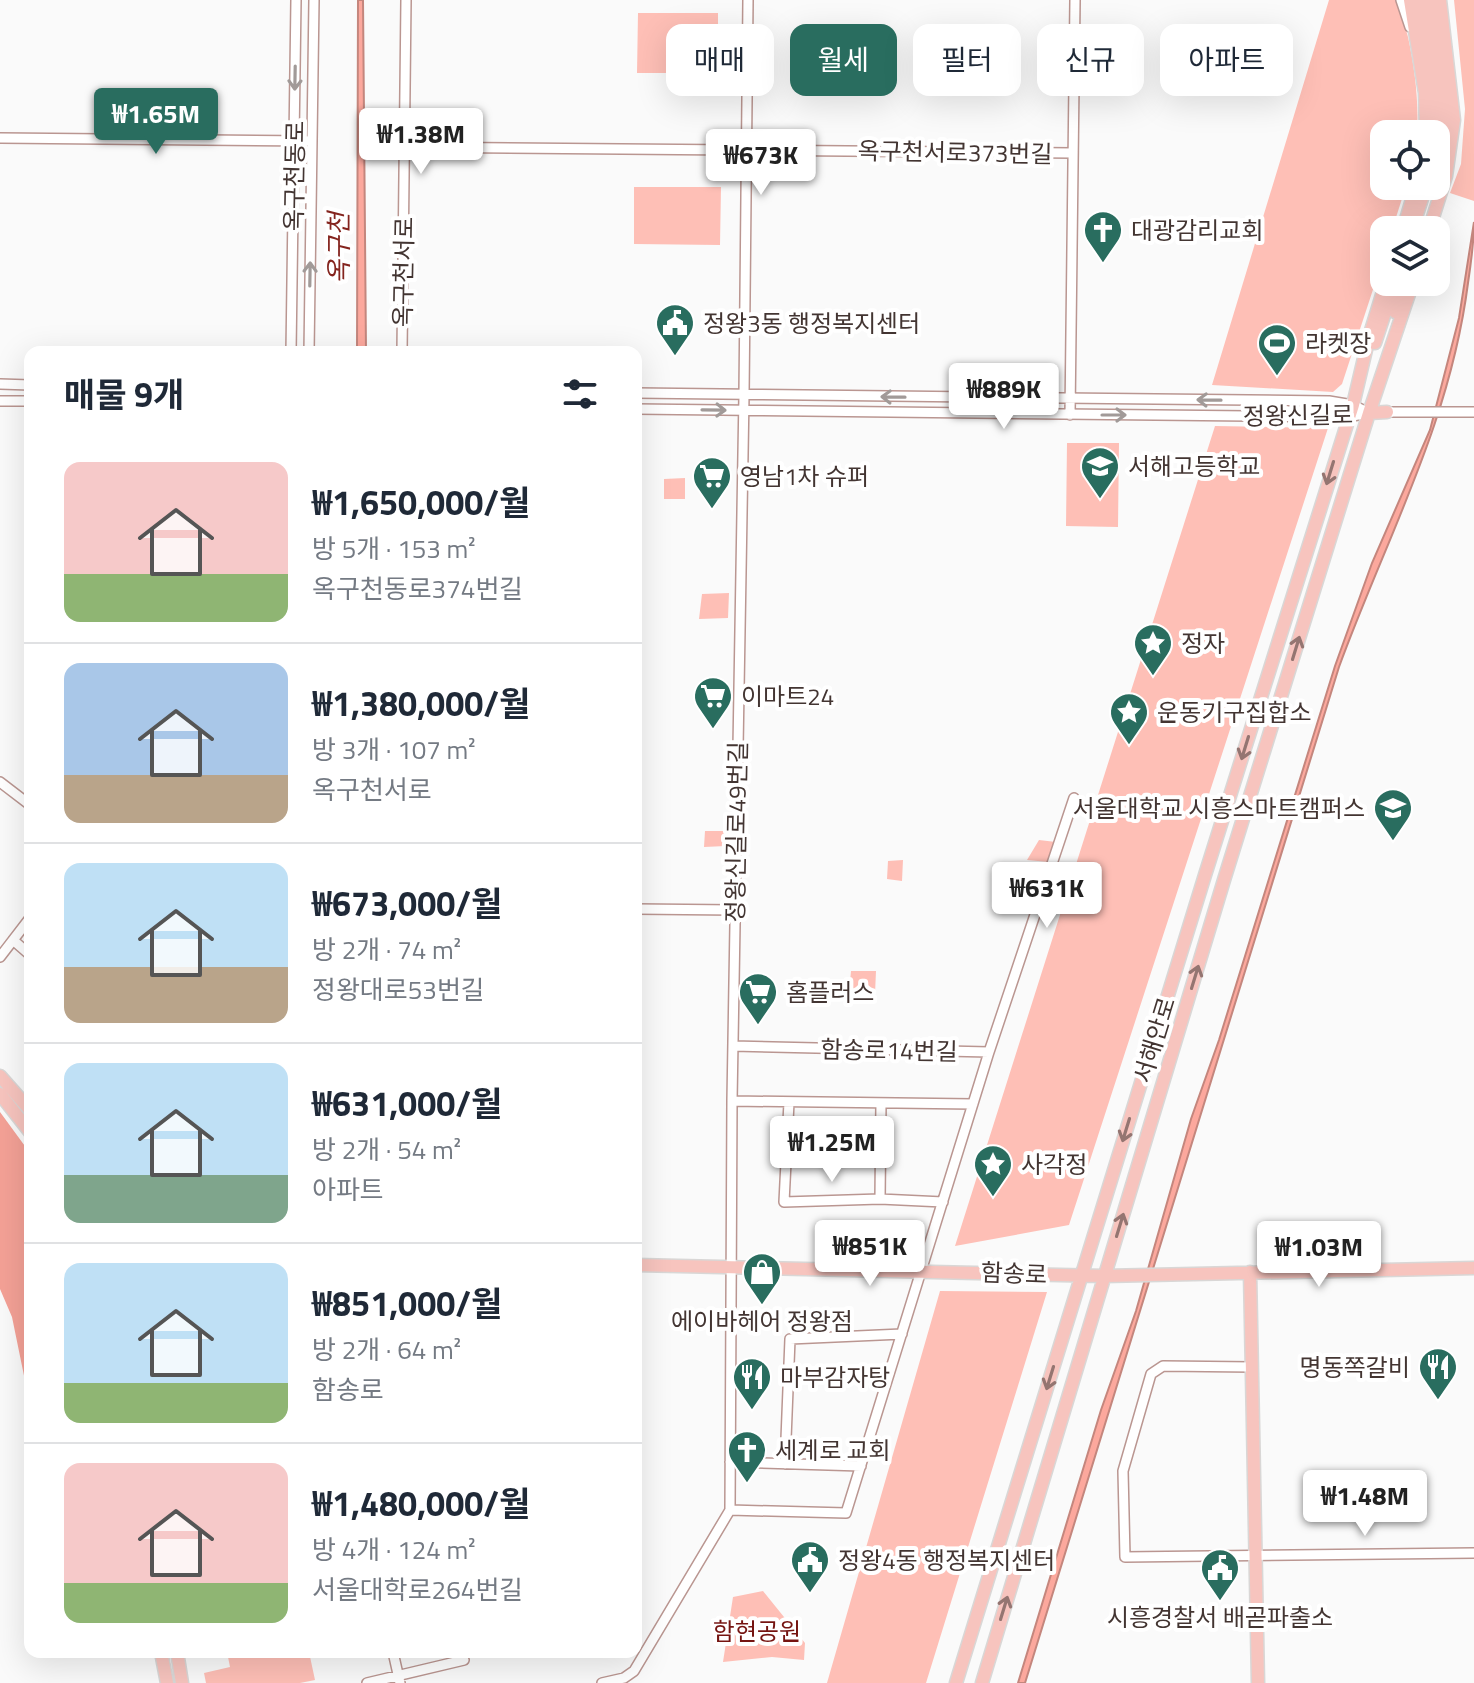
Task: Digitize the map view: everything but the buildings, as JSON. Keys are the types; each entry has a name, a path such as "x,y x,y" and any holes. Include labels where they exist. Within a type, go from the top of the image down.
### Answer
{"main road":[{"path":"1410,0 1425,93 1426,120"},
{"path":"1420,0 1436,120"},
{"path":"1429,0 1445,120"},
{"path":"1433,216 1446,176 1454,120 1440,0"},
{"name":"서해안로","path":"956,1683 1351,407 1392,296"},
{"name":"서해안로","path":"1371,408 1394,296"},
{"name":"서해안로","path":"982,1683 1104,1276 1371,408 1408,296"},
{"path":"1371,408 1387,412"},
{"path":"0,1076 24,1103"},
{"path":"0,1094 24,1124"},
{"name":"함송로","path":"642,1265 1104,1276 1474,1268"},
{"path":"1250,1272 1258,1683"},
{"path":"162,1658 167,1683"},
{"path":"178,1658 182,1683"}],"street":[{"name":"옥구천동로","path":"291,346 296,0"},
{"name":"옥구천동로","path":"309,346 314,0"},
{"name":"옥구천서로","path":"402,346 406,0"},
{"name":"정왕신길로49번길","path":"730,1510 732,1101 748,0"},
{"path":"1070,415 1075,0"},
{"path":"1401,0 1417,45"},
{"path":"0,138 312,141"},
{"name":"옥구천서로373번길","path":"404,147 1073,153"},
{"path":"0,384 24,385"},
{"name":"정왕신길로","path":"642,393 1329,401 1351,407"},
{"path":"0,401 24,401"},
{"name":"정왕신길로","path":"642,409 1070,415 1371,408"},
{"path":"1387,412 1474,412"},
{"path":"0,782 24,800"},
{"path":"989,1052 1074,798"},
{"path":"642,909 735,910"},
{"path":"0,957 24,926"},
{"path":"13,940 24,950"},
{"name":"함송로14번길","path":"730,1510 846,1513 989,1052 733,1046"},
{"path":"732,1101 973,1104"},
{"path":"789,1102 784,1202 880,1199 943,1202"},
{"path":"880,1199 881,1103"},
{"path":"785,1464 790,1339 902,1334"},
{"path":"1252,1367 1163,1366 1151,1374 1123,1471 1125,1557 1474,1553"},
{"path":"730,1462 861,1466"},
{"path":"642,1658 730,1510"},
{"path":"394,1658 399,1680"},
{"path":"602,1683 624,1678 634,1671 642,1658"},
{"path":"367,1683 399,1680 464,1660"}],"green space":[{"path":"1329,0 1396,0 1413,61 1417,120 1370,120 1370,200 1402,200 1396,216 1370,216 1371,296 1342,384 1333,392 1212,385"},
{"path":"1454,0 1474,0 1474,201 1450,193 1461,164 1465,109"},
{"path":"638,13 718,13 718,24 666,24 666,73 637,73"},
{"path":"634,187 721,187 720,245 634,244"},
{"path":"1215,426 1328,428 1069,1225 955,1246"},
{"path":"1067,443 1119,443 1118,527 1066,526"},
{"path":"685,478 685,499 664,499 664,479"},
{"path":"729,593 728,618 699,619 702,594"},
{"path":"705,831 727,831 726,846 704,847"},
{"path":"1039,840 1056,842 1049,862 1027,860"},
{"path":"903,860 902,881 887,879 888,861"},
{"path":"851,971 876,971 875,994 849,993"},
{"path":"940,1291 1047,1292 926,1683 827,1683"},
{"name":"함현공원","path":"763,1591 805,1643 804,1660 772,1657 723,1662 733,1597"},
{"path":"228,1658 310,1658 315,1680 300,1683 206,1683 204,1673 230,1667"}],"shaded area":[{"path":"358,0 363,0 366,346 357,346"},
{"path":"1474,222 1468,283 1447,384 1415,479 1339,667 1025,1683 1018,1683 1101,1410 1136,1311 1191,1119 1219,1040 1335,666 1372,563 1430,430 1459,318"},
{"path":"0,1112 24,1145 24,1376 12,1317 0,1289"}],"place":[{"name":"대광감리교회","path":"1103,264"},
{"name":"정왕3동 행정복지센터","path":"675,357"},
{"name":"라켓장","path":"1277,377"},
{"name":"서해고등학교","path":"1100,500"},
{"name":"영남1차 슈퍼","path":"712,510"},
{"name":"정자","path":"1153,677"},
{"name":"이마트24","path":"713,730"},
{"name":"운동기구집합소","path":"1129,746"},
{"name":"서울대학교 시흥스마트캠퍼스","path":"1393,842"},
{"name":"홈플러스","path":"758,1026"},
{"name":"사각정","path":"993,1198"},
{"name":"에이바헤어 정왕점","path":"762,1306"},
{"name":"명동쪽갈비","path":"1438,1401"},
{"name":"마부감자탕","path":"752,1411"},
{"name":"세계로 교회","path":"747,1484"},
{"name":"정왕4동 행정복지센터","path":"810,1594"},
{"name":"시흥경찰서 배곧파출소","path":"1220,1602"}],"water label":[{"name":"옥구천","path":"338,248"}]}
